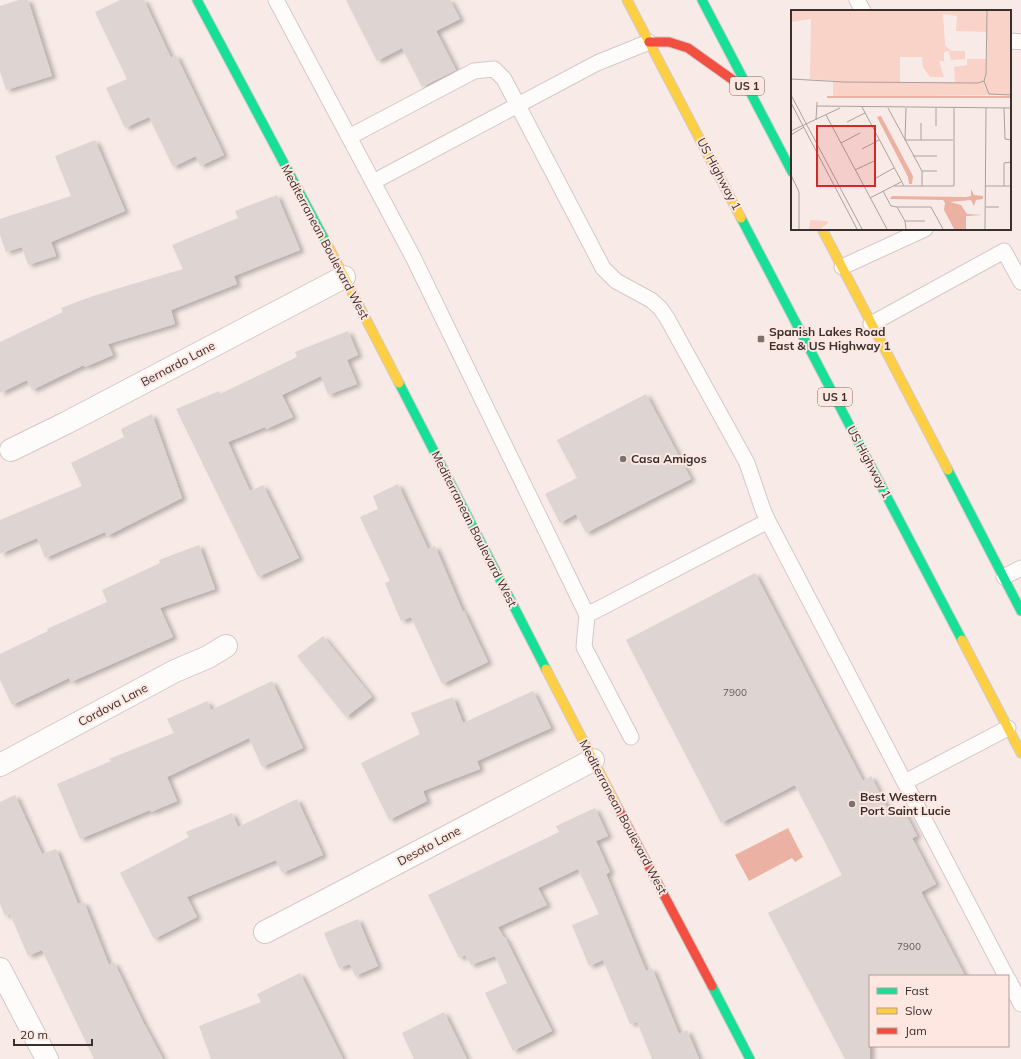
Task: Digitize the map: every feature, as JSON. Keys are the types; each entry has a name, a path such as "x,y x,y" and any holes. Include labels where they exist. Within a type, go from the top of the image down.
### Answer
{"main road":[{"name":"Mediterranean Boulevard West","path":"198,0 344,277 593,760 750,1059"},
{"name":"US Highway 1","path":"627,0 1021,753"},
{"name":"US 1","path":"702,0 791,168"},
{"path":"649,42 669,42 688,48 750,92"},
{"path":"823,230 1021,611"}],"street":[{"name":"Bernardo Lane","path":"11,450 344,277"},
{"name":"Cordova Lane","path":"0,765 175,671 208,657 226,646"},
{"name":"Desoto Lane","path":"265,932 593,760"},
{"path":"0,969 46,1059"}],"lane":[{"path":"276,0 413,257 587,615 584,647 631,737"},
{"path":"857,0 862,10"},
{"path":"372,182 597,63 649,42"},
{"path":"349,138 474,71 494,69 504,79 557,184 603,268 616,281 651,300 660,308 667,318 747,462 768,521 1005,975"},
{"path":"842,267 924,230"},
{"path":"871,324 1004,251 1021,282"},
{"path":"587,615 768,521"},
{"path":"1004,577 1021,568"},
{"path":"905,782 1008,728"},
{"path":"1009,981 1021,1004"}],"shaded area":[{"path":"788,828 803,857 795,862 792,858 749,881 735,855"}],"building":[{"path":"19,0 28,0 52,76 6,90 0,71 0,6"},
{"path":"120,0 144,0 171,58 176,55 224,155 200,166 196,156 173,167 149,117 125,128 106,88 127,79 95,12"},
{"path":"346,0 450,0 460,19 436,31 456,70 422,87 402,48 377,61"},
{"path":"95,140 125,211 51,242 56,256 28,265 22,247 6,252 0,235 0,219 71,196 55,156"},
{"path":"277,195 300,250 234,276 237,284 171,310 175,324 108,344 113,355 85,367 84,365 32,390 27,380 0,393 0,342 63,312 61,308 93,296 183,269 172,245 238,218 235,211"},
{"path":"348,331 358,355 347,360 357,384 328,395 321,376 282,395 293,417 266,429 265,427 228,442 250,491 263,485 299,558 258,577 176,409 219,391 220,394 297,357 295,352"},
{"name":"Casa Amigos","path":"646,394 691,479 586,533 576,514 560,523 545,494 577,478 557,440"},
{"path":"152,414 182,498 107,536 105,532 45,558 37,538 0,554 0,520 82,486 71,463 124,437 121,429"},
{"path":"398,484 428,549 435,546 463,612 464,611 488,662 442,684 411,617 401,621 385,583 390,581 360,517 378,509 373,496"},
{"path":"199,545 215,589 160,608 173,637 71,682 69,678 12,705 0,680 0,654 48,631 47,629 107,602 102,590 160,563 159,560"},
{"path":"755,573 863,781 871,776 891,815 903,809 917,836 912,838 936,884 921,892 964,975 869,975 870,1059 845,1059 768,913 842,875 795,785 721,823 626,640"},
{"path":"323,636 372,697 346,717 297,656"},
{"path":"272,681 303,748 262,767 249,738 167,777 177,801 151,812 150,810 80,839 57,784 111,761 109,759 174,733 167,719 207,701 211,710"},
{"path":"533,691 551,728 477,761 480,769 423,791 427,801 389,820 361,763 420,734 411,713 453,697 463,723"},
{"path":"15,795 42,854 56,849 78,904 84,902 109,965 114,962 163,1059 94,1059 42,950 28,956 10,914 5,916 0,904 0,802"},
{"path":"297,799 323,855 282,873 276,860 187,897 197,917 154,939 120,873 189,837 186,832 232,813 238,827"},
{"path":"595,808 608,836 596,841 610,872 606,874 646,971 652,968 679,1034 687,1030 699,1059 652,1059 637,1022 630,1024 603,960 589,966 572,925 599,914 578,869 538,888 547,905 498,927 504,938 505,937 552,1031 513,1051 485,993 507,983 495,956 471,965 465,955 459,958 428,895 559,832 556,826"},
{"path":"358,919 378,966 355,976 350,964 339,968 324,933"},
{"path":"300,973 343,1059 211,1059 199,1026 261,1002 257,994"},
{"path":"444,1012 467,1059 414,1059 402,1033"}],"traffic: fast":[{"path":"197,0 326,242"},
{"path":"702,0 791,170"},
{"path":"741,218 962,640"},
{"path":"399,383 546,669"},
{"path":"948,470 1021,611"},
{"path":"712,986 750,1059"}],"traffic: slow":[{"path":"627,0 741,218"},
{"path":"823,230 948,470"},
{"path":"326,242 399,383"},
{"path":"962,640 1021,753"},
{"path":"546,669 618,808"}],"traffic: jam":[{"path":"649,42 669,42 688,48 747,90"},
{"path":"618,808 712,986"}],"place":[{"name":"Spanish Lakes Road East & US Highway 1","path":"761,339"},
{"name":"Casa Amigos","path":"623,459"},
{"name":"Best Western Port Saint Lucie","path":"852,804"}]}
